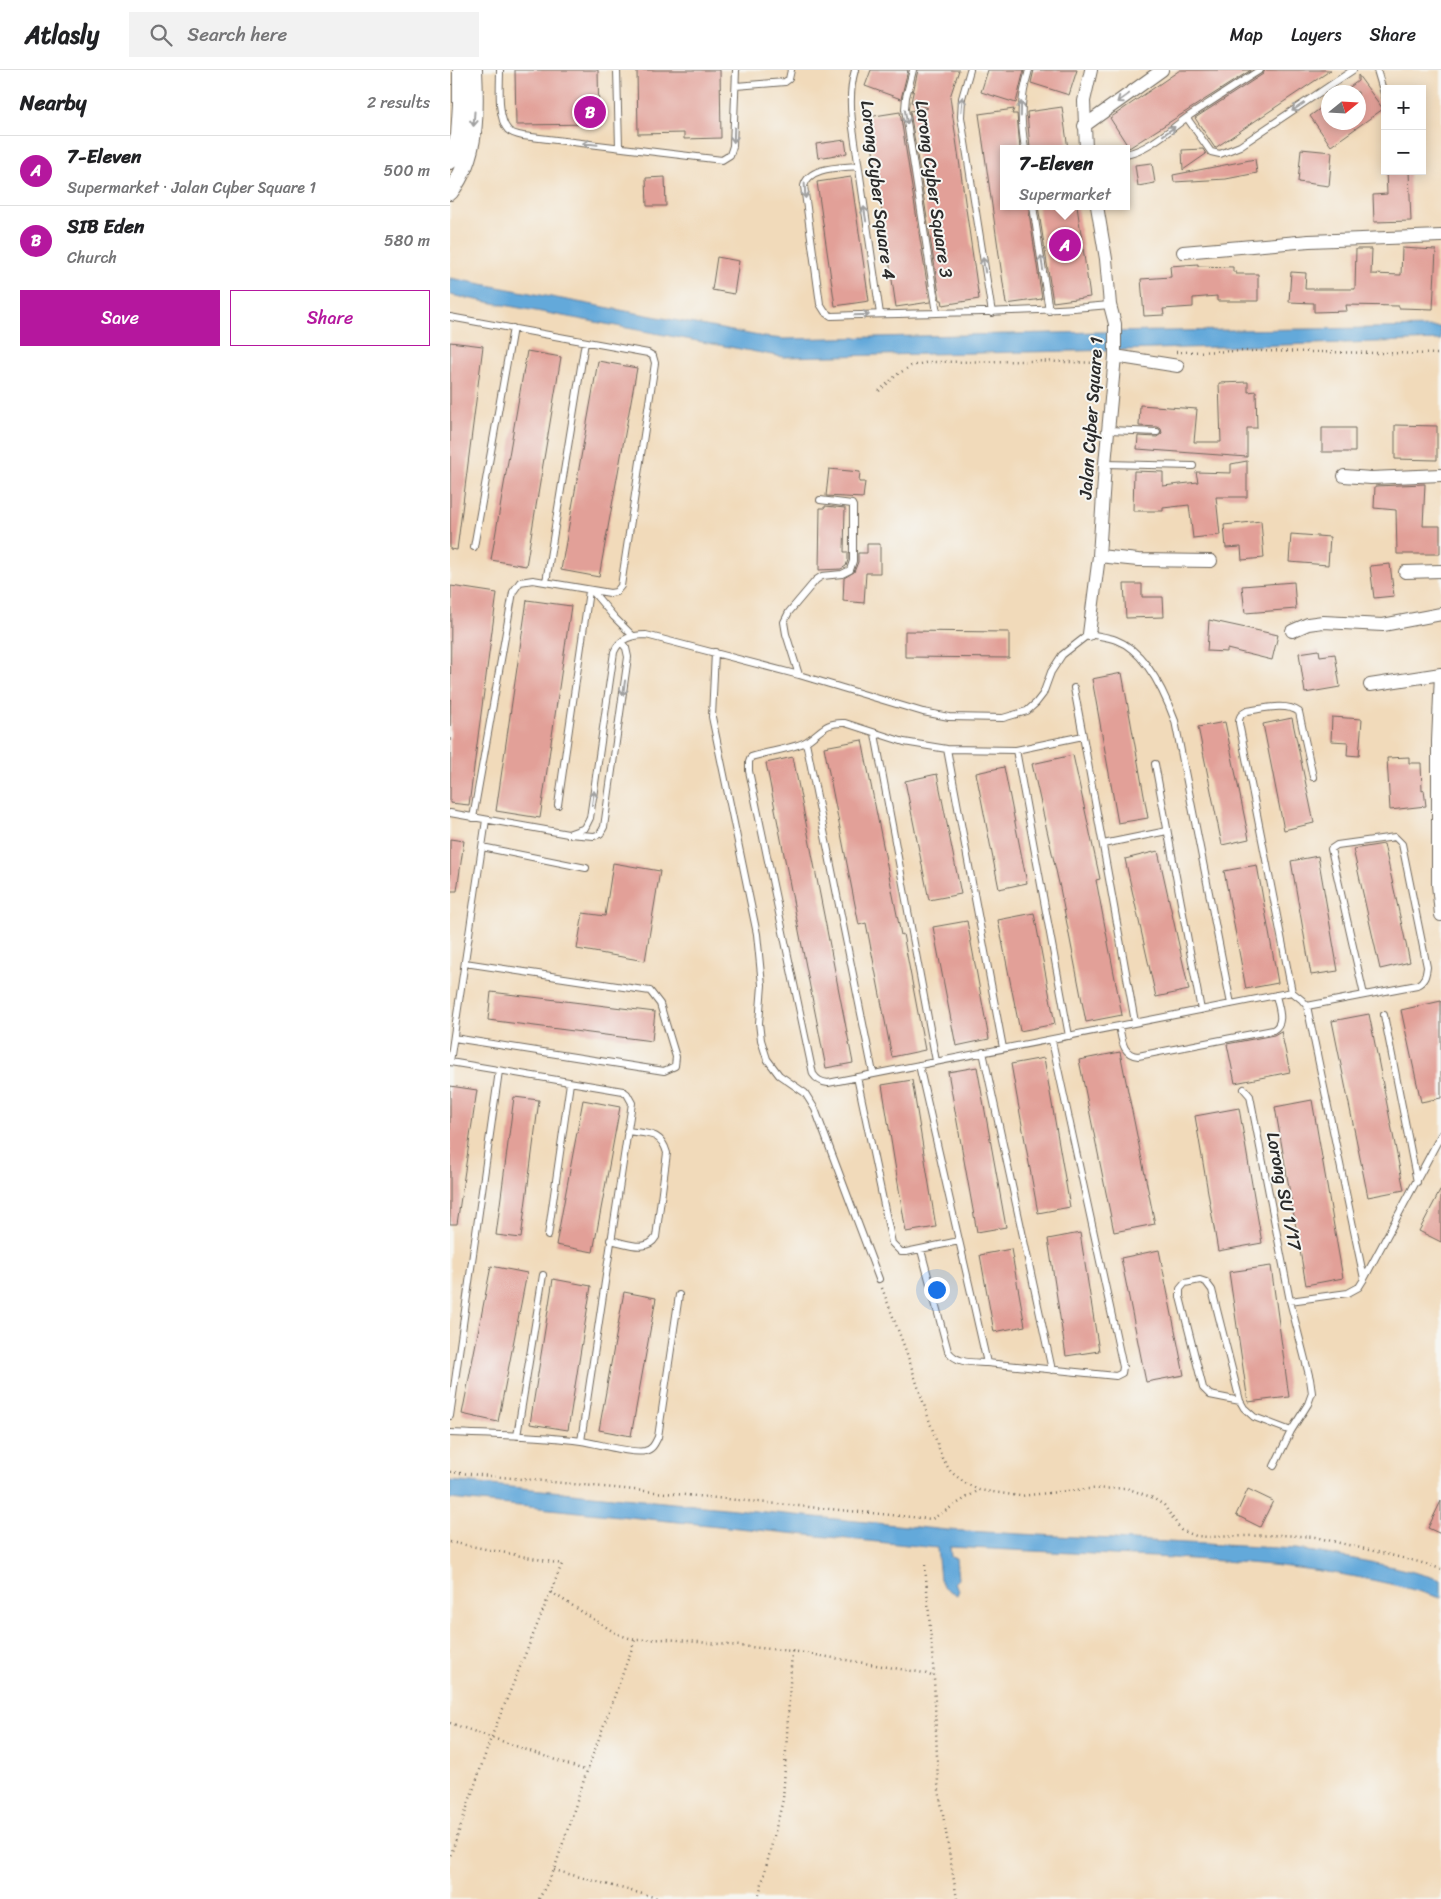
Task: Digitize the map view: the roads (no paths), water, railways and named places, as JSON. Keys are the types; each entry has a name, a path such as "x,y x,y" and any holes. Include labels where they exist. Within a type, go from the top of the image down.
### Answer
{"street":[{"path":"450,161 459,136 461,70"},
{"path":"450,192 466,163 473,133 476,105 474,70"},
{"path":"1086,145 1084,101 1092,70"},
{"path":"1084,126 1162,70"},
{"name":"Jalan Cyber Square 1","path":"1089,634 1099,556 1115,324 1110,305 1106,259 1098,210"},
{"path":"1183,252 1309,241 1441,236"},
{"path":"1114,356 1178,366"},
{"path":"1344,476 1370,478 1441,475"},
{"path":"1099,556 1138,560 1211,561"},
{"path":"1405,572 1441,570"},
{"path":"1292,632 1308,624 1322,622 1383,625 1441,614"},
{"path":"1370,684 1441,674 1438,741 1440,823 1438,884 1441,916"}],"lane":[{"path":"500,70 501,113 508,130 522,136 722,160 730,155 733,146 736,70"},
{"path":"617,70 618,147"},
{"path":"736,86 785,82 789,79 791,70"},
{"name":"Lorong Cyber Square 4","path":"855,70 850,102 880,314"},
{"name":"Lorong Cyber Square 3","path":"913,70 905,109 937,313"},
{"path":"970,70 962,98 961,117 992,313"},
{"path":"1024,145 1020,107 1029,70"},
{"path":"1130,153 1154,142 1260,70"},
{"path":"1187,118 1210,152 1220,154 1240,146 1353,70"},
{"path":"1377,70 1382,85"},
{"path":"858,166 816,172 806,179 804,186 820,304 822,310 831,316 1049,311 1110,305"},
{"path":"1034,210 1049,311"},
{"path":"450,316 648,353 656,363 621,586 616,592 610,593 532,580 520,582 513,592 473,818"},
{"path":"474,548 513,328"},
{"path":"546,582 585,342"},
{"path":"1109,430 1157,432"},
{"path":"1105,464 1193,466"},
{"path":"799,674 784,622 789,612 816,580 822,576 842,574 850,570 853,561 852,504 820,500"},
{"path":"591,591 632,635"},
{"path":"558,805 591,591"},
{"path":"568,834 584,828 590,818 614,652 621,642 632,635 646,634 799,674 923,712 949,717 1003,718 1027,711 1036,703 1043,694 1051,672 1062,655 1089,634 1117,640 1132,649 1145,664 1157,682 1173,715 1231,1004"},
{"path":"450,814 568,834 594,836 600,834 604,827 628,657 626,648 621,642"},
{"path":"715,652 712,717 757,934 762,985 759,1023 761,1040 767,1060 779,1076 805,1093 815,1108 879,1279"},
{"path":"1074,688 1135,1022"},
{"path":"1313,777 1298,712 1294,708 1247,710 1242,713 1239,717 1239,723 1292,992 1307,1006 1364,1279"},
{"path":"1083,736 1016,750 947,749 904,742 845,723 838,723 830,724 806,742 751,757 749,771 813,1074 817,1080 828,1083 1002,1048 1052,1041 1135,1022 1292,992"},
{"path":"875,734 936,1061"},
{"path":"806,742 873,1074"},
{"path":"947,749 1002,1048"},
{"path":"1016,750 1069,1036"},
{"path":"1155,764 1202,1010"},
{"path":"486,820 450,1062 623,1091 632,1103 581,1441"},
{"path":"1103,844 1167,831"},
{"path":"1307,1006 1416,985 1422,982 1426,976 1427,967 1402,844 1395,837 1337,845 1331,849 1364,995"},
{"path":"482,847 586,868"},
{"path":"454,1038 664,1071 671,1070 675,1066 676,1057 660,1004 650,991 465,963"},
{"path":"1119,1026 1125,1051 1128,1054 1138,1056 1273,1030 1281,1019 1276,996"},
{"path":"1384,1016 1417,1182"},
{"path":"922,1250 948,1351 953,1358 1116,1376 1122,1373 1123,1367 1052,1041"},
{"path":"983,1052 1052,1370"},
{"path":"918,1065 987,1363"},
{"path":"450,1416 499,1071"},
{"path":"857,1077 892,1243 901,1252 922,1250 959,1241"},
{"path":"548,1236 570,1083"},
{"name":"Lorong SU 1/17","path":"1244,1089 1250,1096 1290,1302 1312,1393 1308,1404 1291,1431 1274,1466"},
{"path":"610,1240 642,1246 648,1245 656,1237 667,1153 664,1144 654,1134 627,1131"},
{"path":"1290,1302 1348,1293 1359,1287 1441,1135"},
{"path":"517,1436 543,1275"},
{"path":"1240,1401 1210,1395 1203,1388 1180,1297 1180,1289 1185,1283 1200,1280 1206,1282 1212,1290 1240,1401 1244,1408 1254,1417 1291,1431"},
{"path":"450,1433 581,1441 634,1451 646,1451 653,1446 658,1437 680,1294"}],"water":[{"path":"450,278 764,337 784,339 1441,327 1441,340 1122,350 783,357 450,295"},
{"path":"450,1481 947,1530 1296,1549 1351,1558 1441,1580 1441,1598 1406,1588 1335,1573 1262,1564 950,1547 951,1557 956,1558 958,1579 954,1583 959,1590 957,1595 943,1587 940,1579 937,1548 450,1499"}],"place":[{"name":"SIB Eden","path":"590,112"},
{"name":"7-Eleven","path":"1065,245"}]}
